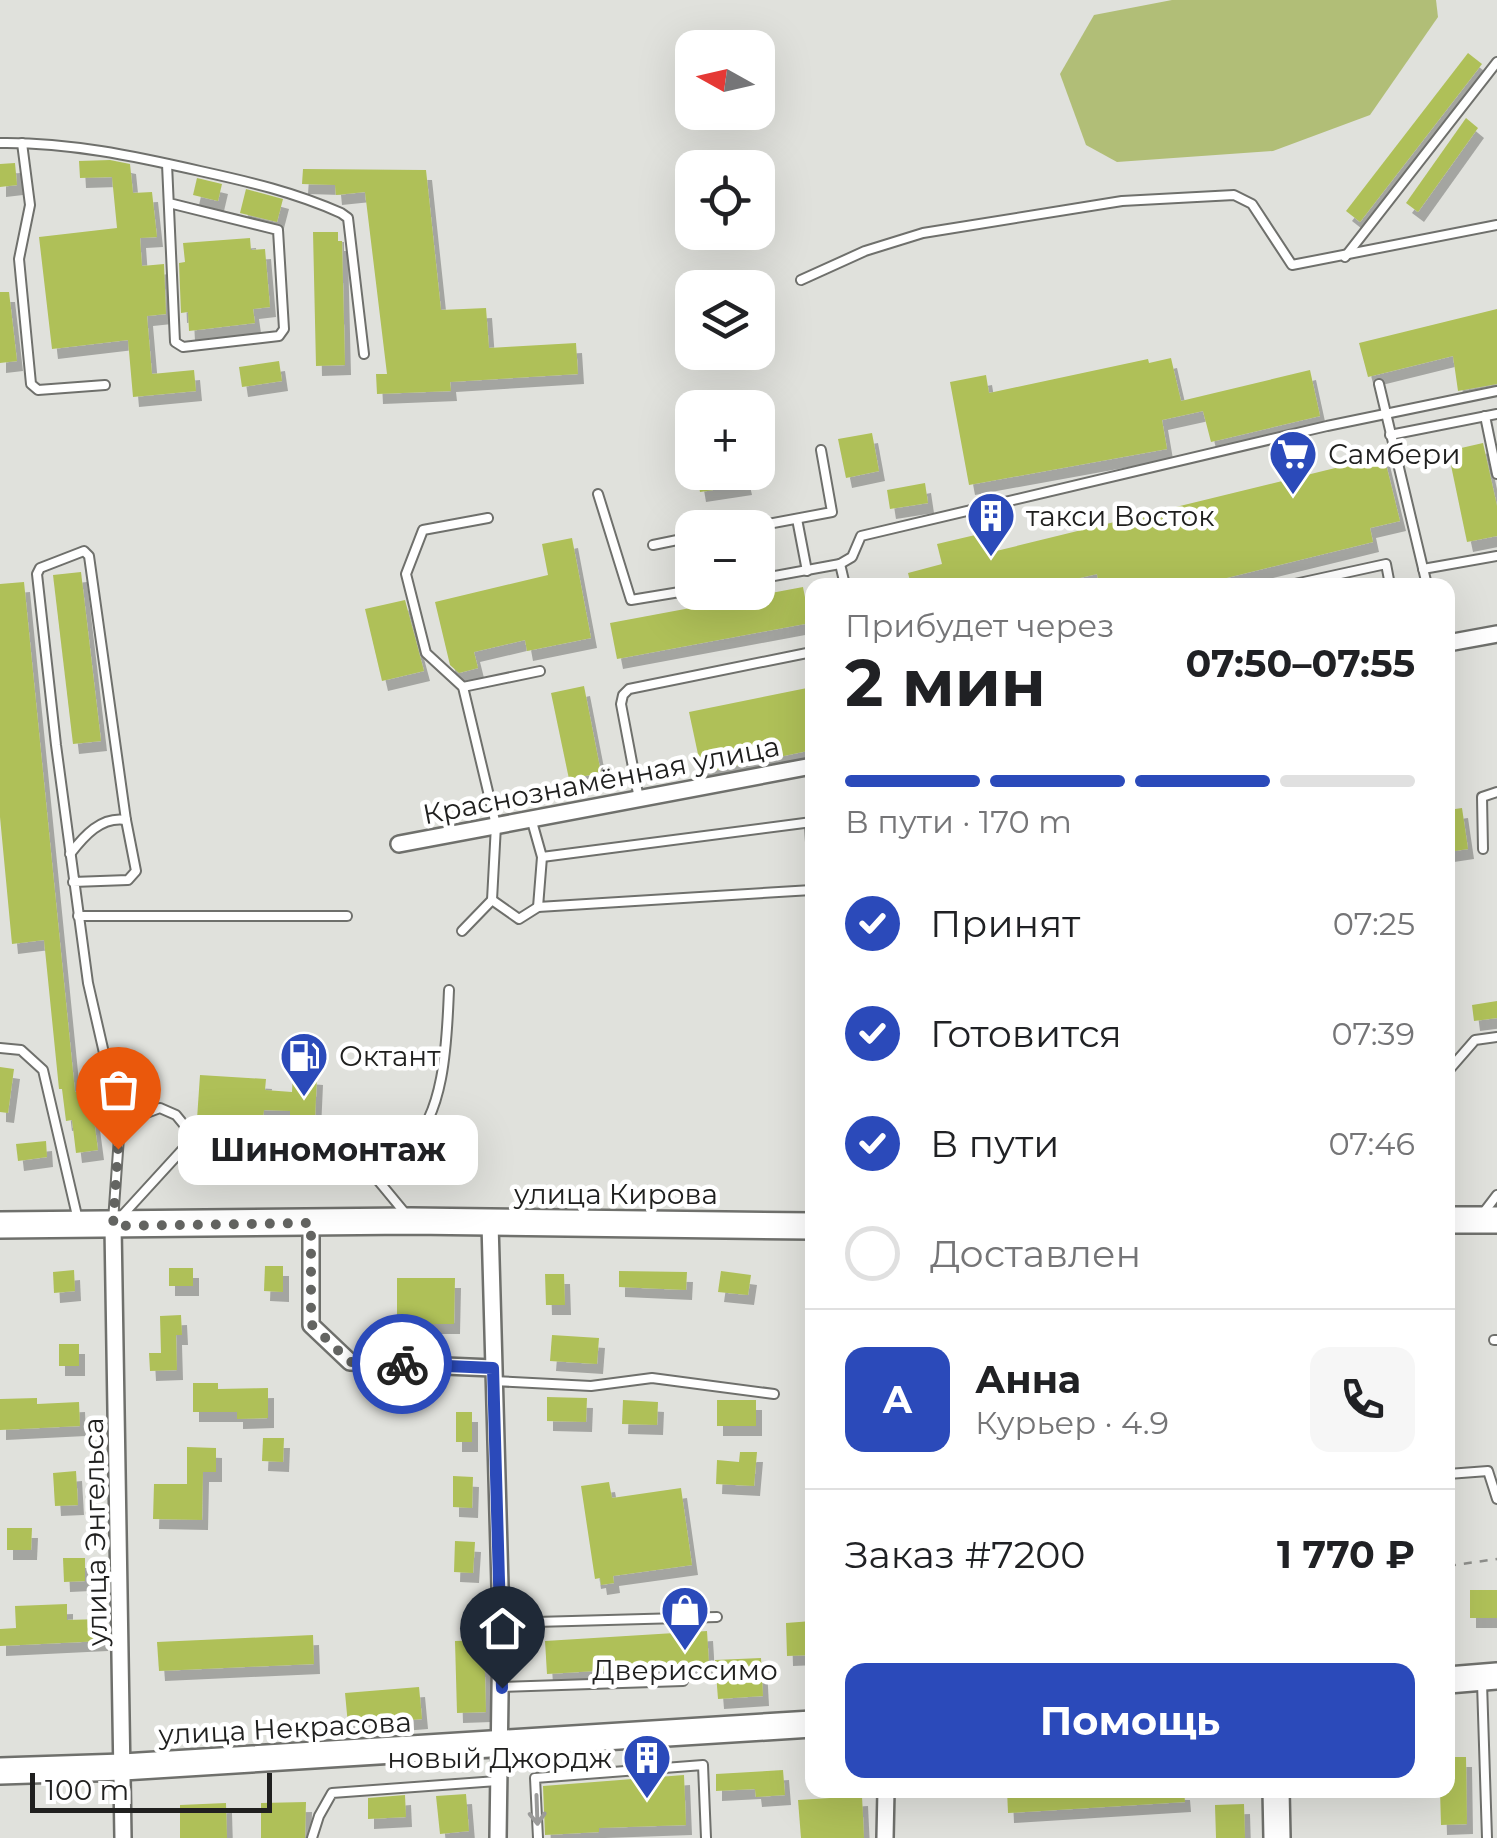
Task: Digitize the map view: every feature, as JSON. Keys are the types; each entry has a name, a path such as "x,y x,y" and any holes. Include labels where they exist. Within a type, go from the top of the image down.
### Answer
{"main road":[{"path":"1455,1220 1488,1220"},
{"name":"улица Кирова","path":"0,1225 411,1221 805,1226"},
{"path":"1455,1679 1489,1677"},
{"name":"улица Некрасова","path":"0,1772 123,1768 805,1724"},
{"path":"1276,1798 1277,1838"}],"street":[{"path":"1455,641 1497,634"},
{"name":"Краснознамённая улица","path":"399,844 805,767"},
{"path":"311,1223 311,1324 350,1362 493,1375"},
{"path":"490,1223 502,1688 498,1838"},
{"name":"улица Энгельса","path":"113,1226 123,1838"},
{"path":"885,1838 886,1798"}],"lane":[{"path":"1345,257 1497,62"},
{"path":"22,143 30,204 18,258 30,384 38,390 105,385"},
{"path":"0,144 83,148 166,164 295,192 348,218 364,354"},
{"path":"166,164 174,342 182,347 279,336 284,329 278,230 169,203"},
{"path":"801,280 866,251 924,233 1122,201 1234,195 1252,204 1292,265 1497,225"},
{"path":"1379,384 1424,578"},
{"path":"775,576 840,564 852,558 861,536 1497,391"},
{"path":"1390,435 1497,414"},
{"path":"1484,416 1497,474"},
{"path":"775,522 832,512 820,450"},
{"path":"598,494 631,600 675,593"},
{"path":"462,931 492,900 496,825 464,687 426,653 406,574 423,530 488,518"},
{"path":"797,518 807,571"},
{"path":"653,545 675,541"},
{"path":"73,882 128,880 136,871 89,556 84,552 40,568 37,574 73,882 78,916 98,1036 120,1123 113,1226"},
{"path":"1422,569 1497,556"},
{"path":"840,564 843,578"},
{"path":"1322,578 1386,564 1389,578"},
{"path":"639,799 621,704 629,688 805,653"},
{"path":"464,687 540,671"},
{"path":"1483,849 1482,797 1497,792"},
{"path":"70,854 93,828 114,818 126,820"},
{"path":"531,818 542,857 538,907"},
{"path":"542,857 805,823"},
{"path":"492,900 519,919 538,907 805,890"},
{"path":"78,916 346,916"},
{"path":"366,1164 412,1143 432,1111 446,1044 449,990"},
{"path":"1455,1062 1475,1040 1497,1037"},
{"path":"0,1048 21,1050 43,1070 79,1224"},
{"path":"120,1123 160,1108 176,1115 194,1137"},
{"path":"113,1226 194,1137 268,1125 307,1124 343,1138 411,1221"},
{"path":"1488,1220 1497,1195"},
{"path":"493,1375 591,1386 652,1378 774,1394"},
{"path":"1455,1473 1488,1471 1497,1499"},
{"path":"501,1623 717,1617"},
{"path":"1486,1838 1489,1677"},
{"path":"502,1688 683,1682"},
{"path":"538,1838 536,1778 703,1766 706,1838"},
{"path":"312,1838 318,1816 332,1793 499,1781"}],"path":[{"path":"1455,1565 1497,1560"}],"green space":[{"path":"1172,0 1436,0 1438,17 1370,115 1273,151 1117,162 1086,145 1060,74 1094,15"}],"building":[{"path":"1468,53 1482,64 1360,222 1346,211"},
{"path":"1466,118 1478,128 1418,212 1406,203"},
{"path":"79,161 130,164 133,193 152,192 157,237 140,238 142,266 164,264 166,314 147,316 152,374 194,370 196,391 133,397 128,340 52,349 39,237 117,228 112,177 80,178"},
{"path":"15,163 17,185 0,187 0,164"},
{"path":"303,169 426,170 441,310 486,308 489,348 576,343 578,374 450,382 451,391 377,394 376,374 387,374 365,192 336,195 335,185 302,184"},
{"path":"197,178 222,184 218,201 193,195"},
{"path":"246,189 283,199 277,222 240,213"},
{"path":"313,232 338,232 338,241 342,241 345,365 316,366"},
{"path":"250,238 251,250 265,249 270,307 253,309 255,323 189,331 188,312 181,313 179,263 185,262 183,243"},
{"path":"0,292 9,292 17,361 0,363"},
{"path":"1497,309 1497,384 1458,391 1453,356 1368,377 1359,343"},
{"path":"1171,358 1181,401 1310,370 1320,416 1211,442 1203,411 1162,420 1167,449 969,485 950,382 986,375 989,393 1148,359 1149,363"},
{"path":"279,361 282,381 242,387 239,367"},
{"path":"872,433 879,471 846,478 838,439"},
{"path":"1483,443 1497,506 1497,536 1467,542 1448,451"},
{"name":"Самбери","path":"1384,456 1400,521 1370,528 1373,542 1226,578 1098,578 1097,574 1080,578 909,578 908,573 942,564 937,544 988,532 992,552"},
{"path":"925,483 928,503 890,509 887,490"},
{"path":"572,538 591,638 527,651 525,640 474,652 478,668 459,673 450,665 435,602 548,575 542,544"},
{"path":"81,572 101,741 73,744 53,575"},
{"path":"24,582 75,1092 90,1090 98,1150 76,1153 72,1120 66,1121 59,1089 44,940 12,944 0,817 0,584"},
{"path":"803,587 805,624 617,659 610,623 680,610 775,610 775,592"},
{"path":"405,600 424,671 382,681 365,609"},
{"path":"584,686 601,773 569,779 551,693"},
{"path":"805,688 805,751 702,773 689,712"},
{"path":"1462,808 1468,849 1455,851 1455,809"},
{"path":"1497,1001 1497,1018 1474,1021 1472,1005"},
{"path":"0,1067 14,1069 8,1113 0,1112"},
{"path":"293,1073 317,1075 315,1119 290,1117 290,1111 264,1110 263,1118 242,1122 197,1119 200,1075 266,1079 265,1090 292,1092"},
{"path":"46,1141 47,1157 18,1161 16,1144"},
{"path":"265,1266 283,1266 283,1292 264,1291"},
{"path":"169,1268 193,1268 193,1286 169,1286"},
{"path":"74,1270 75,1291 54,1293 53,1272"},
{"path":"619,1271 687,1272 686,1290 619,1287"},
{"path":"721,1271 751,1275 748,1295 718,1292"},
{"path":"545,1274 564,1274 565,1305 546,1305"},
{"path":"397,1278 455,1278 454,1324 397,1324"},
{"path":"181,1315 182,1335 176,1335 177,1370 150,1371 149,1353 161,1353 160,1316"},
{"path":"552,1335 599,1338 597,1364 550,1361"},
{"path":"59,1344 79,1344 79,1366 59,1366"},
{"path":"193,1383 218,1383 218,1389 268,1388 268,1418 237,1419 237,1412 193,1412"},
{"path":"547,1397 587,1398 586,1422 547,1421"},
{"path":"37,1398 37,1404 79,1402 80,1426 0,1430 0,1399"},
{"path":"623,1400 658,1402 657,1425 622,1424"},
{"path":"717,1400 756,1400 756,1426 717,1426"},
{"path":"456,1412 472,1412 472,1442 456,1442"},
{"path":"263,1438 284,1438 283,1462 262,1461"},
{"path":"187,1447 216,1448 216,1472 203,1472 202,1520 153,1519 154,1484 187,1484"},
{"path":"740,1452 757,1452 754,1486 716,1484 717,1460 739,1462"},
{"path":"76,1471 78,1505 55,1506 53,1473"},
{"path":"453,1476 473,1477 472,1508 453,1507"},
{"path":"609,1482 612,1498 681,1488 692,1565 613,1576 614,1583 601,1585 600,1578 595,1579 581,1486"},
{"path":"7,1528 32,1528 31,1550 7,1550"},
{"path":"455,1541 475,1542 473,1573 454,1572"},
{"path":"63,1558 85,1558 85,1581 64,1582"},
{"path":"1470,1590 1497,1590 1497,1618 1470,1618"},
{"path":"67,1604 67,1620 101,1619 102,1641 0,1646 0,1629 16,1628 15,1606"},
{"path":"805,1622 805,1655 787,1656 786,1623"},
{"path":"707,1631 709,1664 547,1674 545,1641"},
{"path":"313,1635 314,1664 159,1671 157,1642"},
{"path":"484,1640 486,1712 457,1713 455,1641"},
{"path":"761,1658 763,1696 718,1699 715,1660"},
{"path":"419,1687 422,1719 348,1725 345,1693"},
{"path":"1455,1757 1466,1757 1467,1824 1441,1825 1440,1798 1455,1798"},
{"path":"783,1770 785,1795 756,1797 755,1789 716,1791 716,1774"},
{"path":"684,1775 686,1825 599,1828 599,1832 545,1835 543,1786"},
{"path":"466,1794 469,1831 440,1834 436,1796"},
{"path":"405,1795 406,1817 368,1819 368,1798"},
{"path":"862,1798 864,1838 801,1838 798,1800"},
{"path":"1007,1798 1185,1798 1185,1802 1008,1813"},
{"path":"306,1802 305,1838 261,1838 261,1803"},
{"path":"226,1803 227,1838 180,1838 180,1805"},
{"path":"1244,1804 1245,1838 1216,1838 1215,1805"}],"way so far":[{"path":"118,1149 113,1226 311,1223 311,1324 350,1362 402,1364"}],"place":[{"name":"Самбери","path":"1293,496"},
{"name":"такси Восток","path":"991,558"},
{"name":"Октант","path":"304,1098"},
{"name":"Шиномонтаж","path":"118,1149"},
{"name":"Двериссимо","path":"685,1652"},
{"name":"новый Джордж","path":"647,1800"}],"route":[{"path":"402,1364 493,1368 502,1688"}]}
